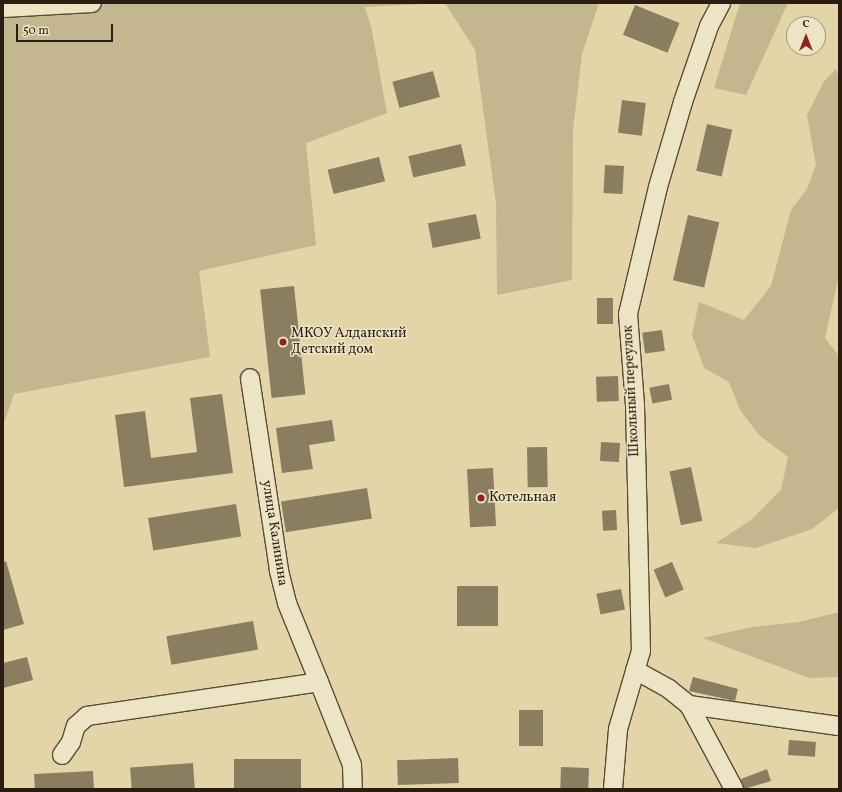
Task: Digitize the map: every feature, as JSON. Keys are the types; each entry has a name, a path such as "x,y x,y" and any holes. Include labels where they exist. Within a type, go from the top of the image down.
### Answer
{"street":[{"path":"3,8 92,3"},
{"name":"Школьный переулок","path":"613,789 618,729 641,651 635,405 628,314 658,187 683,102 709,26 721,3"},
{"name":"улица Калинина","path":"250,378 279,570 286,603 352,765 353,789"},
{"path":"635,670 669,689 689,705 734,789"},
{"path":"62,755 71,742 76,726 87,716 319,682"},
{"path":"689,705 839,726"}],"shaded area":[{"path":"92,3 445,3 365,7 372,31 387,113 306,143 316,245 199,271 210,357 14,394 3,426 3,8"},
{"path":"445,3 599,3 582,54 573,130 572,280 497,295 496,204 475,50"},
{"path":"740,3 788,3 746,95 714,88"},
{"path":"836,69 839,78 839,275 825,338 839,356 839,508 812,529 756,548 716,543 751,520 781,490 788,457 759,435 740,410 729,382 704,368 692,335 699,302 744,320 771,286 791,210 807,189 816,165 807,115 824,81"},
{"path":"839,612 839,677 809,678 703,638 752,627 799,622"}],"building":[{"path":"635,5 680,23 668,53 623,35"},
{"path":"433,71 440,97 399,108 392,82"},
{"path":"622,100 646,103 642,136 618,133"},
{"path":"707,124 732,130 722,177 696,171"},
{"path":"461,144 466,165 413,178 408,156"},
{"path":"379,157 385,181 334,194 328,170"},
{"path":"605,165 624,166 623,194 604,193"},
{"path":"476,214 481,239 433,248 428,223"},
{"path":"688,215 719,222 704,287 673,280"},
{"name":"МКОУ Алданский Детский дом","path":"294,286 305,394 272,398 260,290"},
{"path":"597,298 613,298 613,324 597,324"},
{"path":"662,330 665,351 645,354 642,333"},
{"path":"618,376 619,401 597,402 596,377"},
{"path":"669,384 672,400 652,404 649,388"},
{"path":"222,394 233,473 124,487 115,415 145,411 151,458 197,452 190,398"},
{"path":"332,420 335,441 309,445 313,469 282,473 276,428"},
{"path":"601,442 620,443 619,462 600,461"},
{"path":"527,447 547,447 548,487 528,487"},
{"path":"691,467 702,521 681,525 669,472"},
{"name":"Котельная","path":"493,468 496,526 470,527 467,469"},
{"path":"367,488 372,519 286,532 281,502"},
{"path":"236,504 241,537 153,551 148,518"},
{"path":"616,510 617,530 603,531 602,511"},
{"path":"6,561 24,624 3,630 3,562"},
{"path":"672,562 684,590 665,597 654,570"},
{"path":"457,586 498,586 498,626 457,626"},
{"path":"621,589 625,610 600,614 596,594"},
{"path":"253,621 258,650 171,665 166,636"},
{"path":"27,657 33,680 3,688 3,663"},
{"path":"693,677 738,689 735,701 689,691"},
{"path":"519,710 543,710 543,746 519,746"},
{"path":"789,740 816,742 815,757 788,755"},
{"path":"458,758 459,783 398,785 397,760"},
{"path":"234,759 301,759 301,789 234,789"},
{"path":"193,763 195,789 132,789 130,767"},
{"path":"561,767 589,768 588,789 560,789"},
{"path":"767,769 771,781 744,789 741,779"},
{"path":"93,771 94,789 35,789 34,774"}],"place":[{"name":"МКОУ Алданский Детский дом","path":"283,342"},
{"name":"Котельная","path":"481,498"}]}
